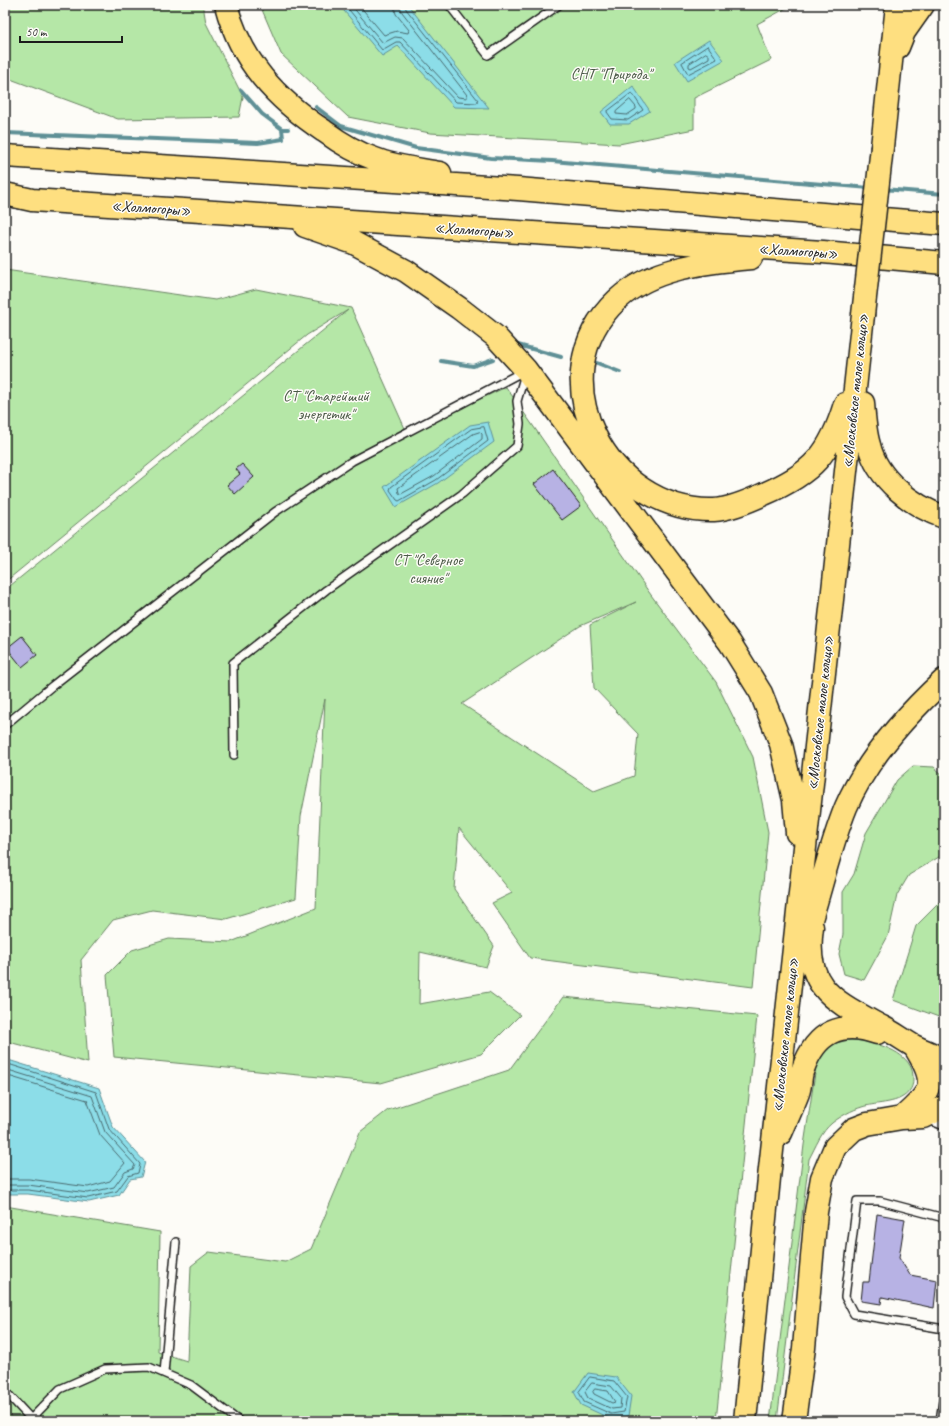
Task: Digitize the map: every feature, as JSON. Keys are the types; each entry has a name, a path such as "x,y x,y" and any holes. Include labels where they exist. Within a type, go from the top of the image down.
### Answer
{"highway":[{"path":"226,5 231,25 248,59 273,92 300,115 337,140 375,159 518,189"},
{"name":"«Московское малое кольцо»","path":"745,1421 791,977 897,5"},
{"path":"890,67 904,32 923,5"},
{"path":"5,156 518,189 943,223"},
{"name":"«Холмогоры»","path":"5,194 32,200 823,252 944,263"},
{"path":"282,217 354,243 406,271 459,308 495,336 526,370 730,643 761,693 781,744 794,800 801,885"},
{"path":"823,252 703,263 670,271 644,281 617,300 598,322 586,349 581,380 586,413 599,445 623,475 648,494 686,508 715,510 750,500 785,486 808,471 821,456 837,430 859,360"},
{"path":"859,360 869,446 874,458 889,482 910,500 944,516"},
{"path":"791,977 814,914 825,872 846,807 859,782 891,735 944,680"},
{"path":"814,914 810,950 811,960 820,983 837,1002 884,1027 909,1043 939,1079"},
{"path":"772,1156 798,1091 802,1071 808,1055 824,1036 842,1028 858,1027 909,1043"},
{"path":"913,1118 929,1087 939,1079"},
{"path":"913,1118 939,1079"},
{"path":"794,1421 804,1348 816,1212 822,1178 835,1147 854,1129 880,1121 913,1118"}],"lane":[{"path":"449,5 488,55 559,5"},
{"path":"5,725 58,681 275,512 352,461 526,370"},
{"path":"234,755 233,663 326,590 462,494 517,446 520,424 516,401 526,370"},
{"path":"913,1118 944,1126"},
{"path":"944,1218 880,1201 857,1201 845,1297 854,1314 944,1329"},
{"path":"164,1373 176,1242"},
{"path":"5,1391 30,1420 60,1389 105,1369 149,1367 191,1385 239,1421"},
{"path":"940,1421 944,1394"},
{"path":"503,1421 508,1421"}],"green space":[{"path":"5,5 203,5 206,23 243,97 239,117 118,119 5,77"},
{"name":"СНТ \"Природа\"","path":"260,5 792,5 757,24 771,60 694,98 694,129 619,144 430,133 348,117 281,54"},
{"path":"5,270 215,300 256,289 351,308 407,433 506,387 651,595 716,682 753,757 768,832 753,987 530,958 492,903 512,893 459,828 454,889 494,946 486,967 420,952 419,1004 489,992 520,1015 481,1054 381,1083 114,1057 107,975 132,950 169,939 231,942 316,908 325,699 301,816 296,898 226,919 152,910 113,920 81,960 88,1063 5,1041 5,590 348,310 307,335 5,582","holes":["636,602 590,625 594,688 638,734 634,776 594,791 462,704 580,626"]},
{"path":"913,766 934,767 944,776 944,854 909,875 897,895 888,936 864,980 844,974 839,954 843,934 843,892 854,874 866,833 897,780"},
{"path":"944,898 944,1019 893,1000 916,926"},
{"path":"563,997 757,1016 716,1421 5,1421 5,1206 160,1232 158,1352 187,1361 191,1266 209,1252 285,1262 311,1249 360,1132 388,1110 509,1070"},
{"path":"849,1040 867,1042 888,1048 898,1053 911,1067 913,1076 912,1085 906,1095 894,1101 858,1108 835,1120 822,1135 809,1159 777,1421 770,1421 804,1145 816,1067 825,1050 836,1043"}],"water":[{"path":"339,5 408,5 489,108 454,107 398,46 382,56"},
{"path":"709,40 724,60 687,81 675,62"},
{"path":"633,86 650,111 629,124 610,124 601,112"},
{"path":"488,422 494,442 438,483 396,507 384,487 470,425"},
{"path":"5,1059 99,1088 113,1127 145,1162 141,1177 130,1179 119,1195 89,1202 28,1194 5,1194"},
{"path":"588,1373 616,1377 631,1396 628,1416 611,1419 581,1405 574,1392"}],"building":[{"path":"242,464 254,477 235,494 227,485 240,474 236,469"},
{"path":"553,469 581,506 562,520 534,484"},
{"path":"22,636 37,655 22,667 7,648"},
{"path":"941,1176 944,1176 944,1201 942,1201"},
{"path":"877,1214 905,1219 899,1258 910,1275 937,1280 934,1308 882,1297 881,1304 861,1301 863,1282 869,1282"}],"waterway":[{"path":"5,133 258,143 283,139 282,129 262,114 241,90"},
{"path":"316,107 341,126 416,148 491,158 552,161 870,188"},
{"path":"282,129 288,129"},
{"path":"883,189 944,194"},
{"path":"518,345 561,357"},
{"path":"441,361 473,366 493,359"},
{"path":"597,363 620,372"}],"park label":[{"name":"СТ \"Старейший энергетик\"","path":"326,405"},
{"name":"СТ \"Северное сияние\"","path":"428,569"}]}
